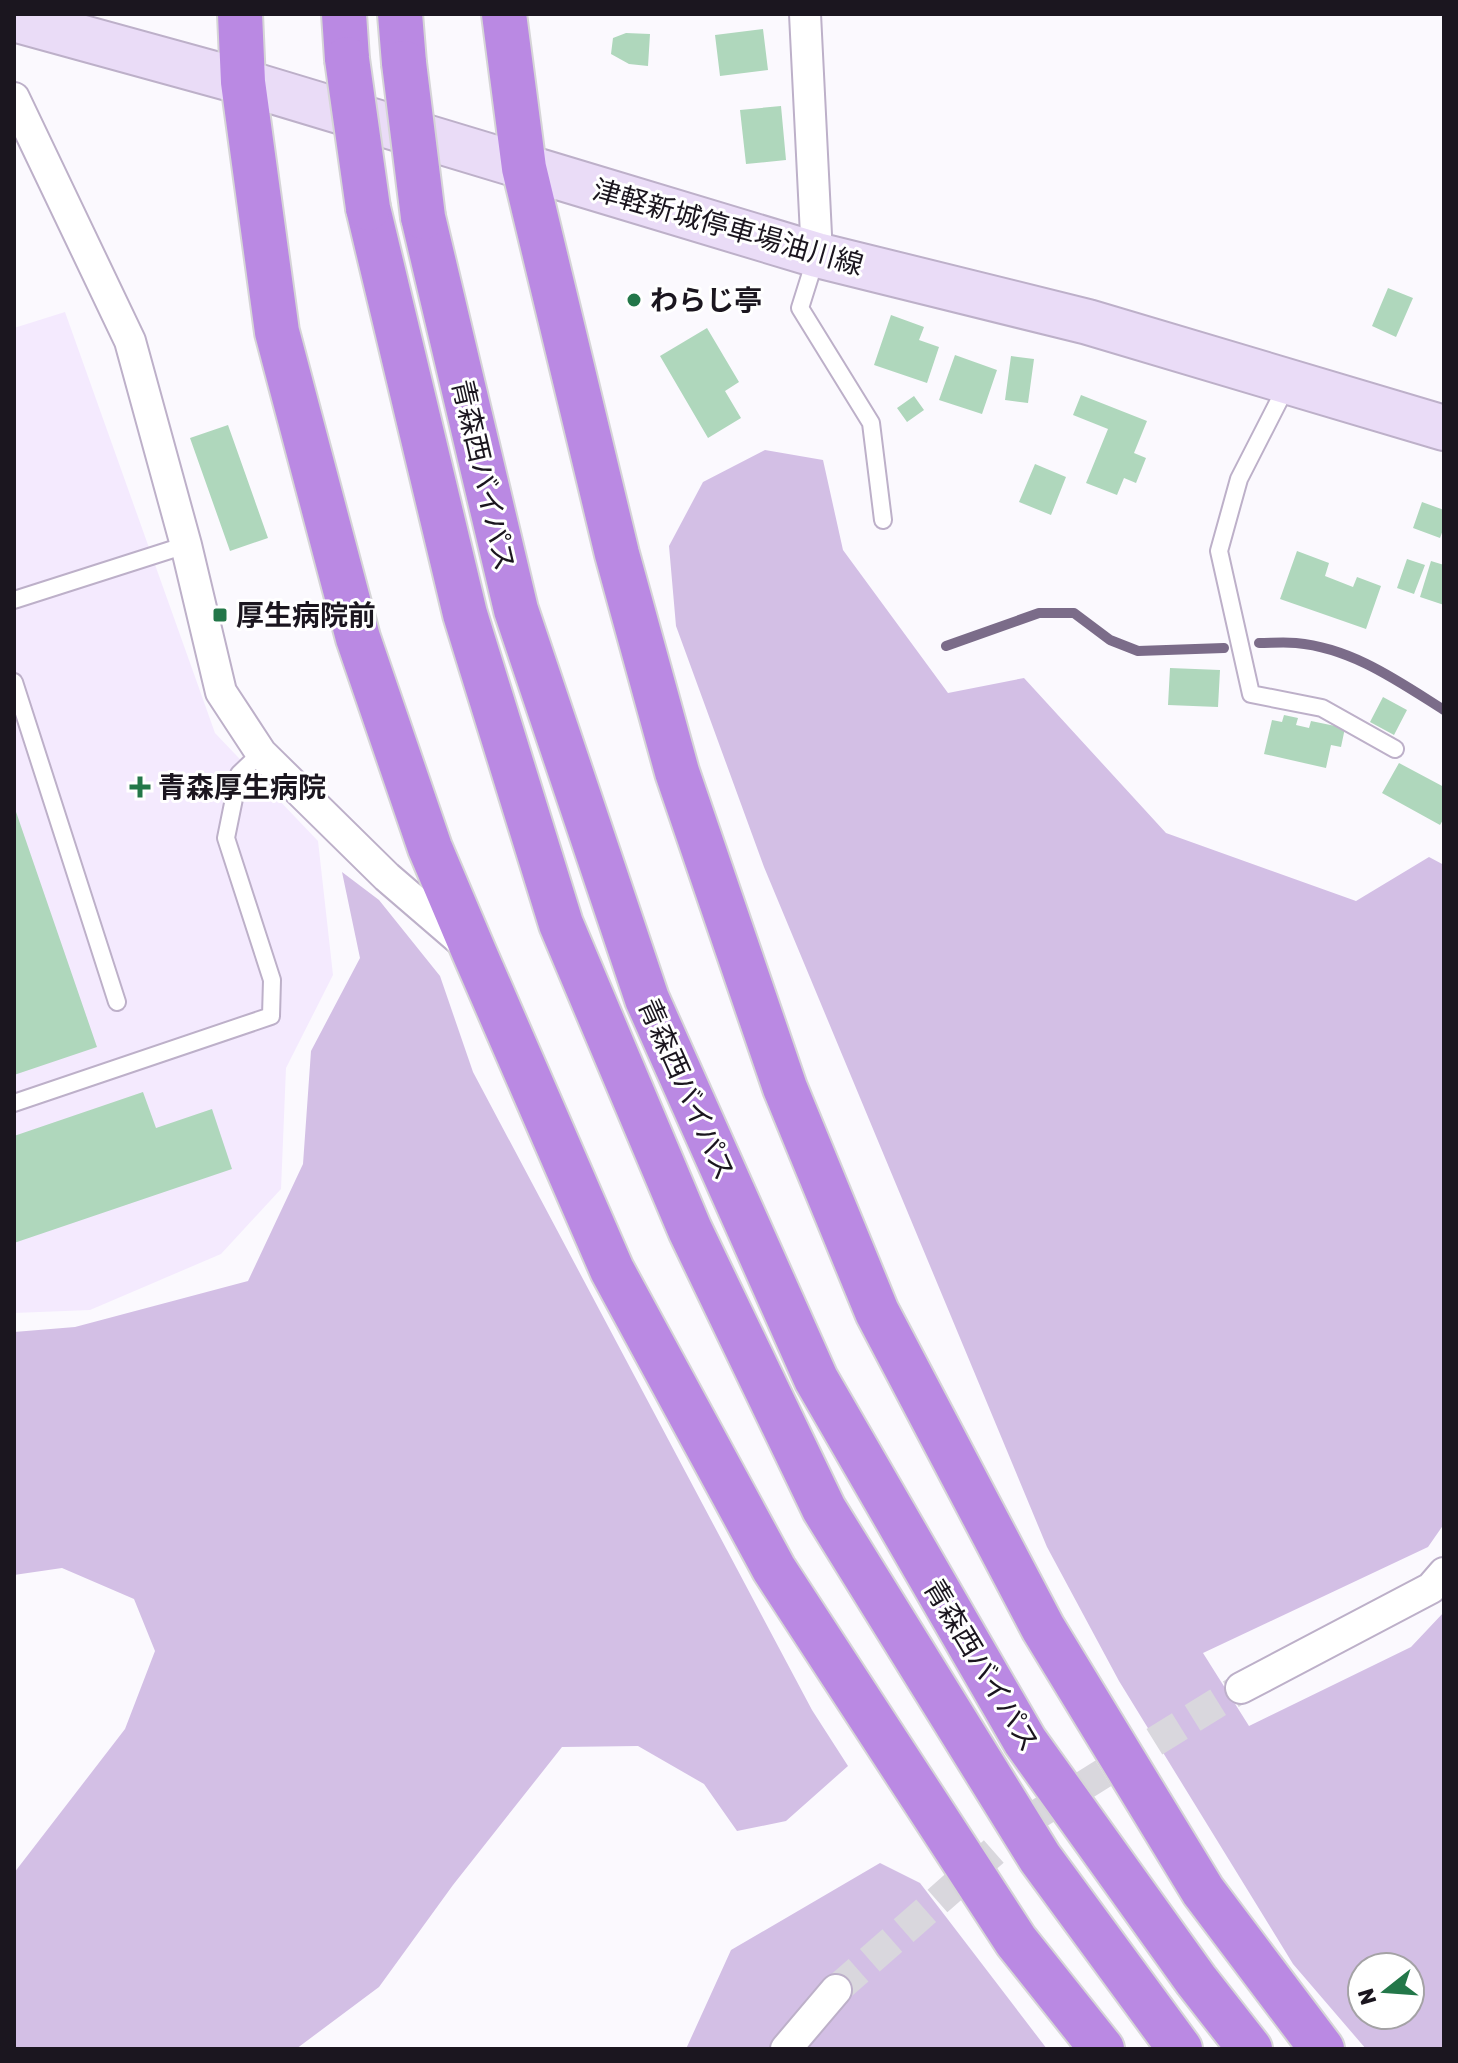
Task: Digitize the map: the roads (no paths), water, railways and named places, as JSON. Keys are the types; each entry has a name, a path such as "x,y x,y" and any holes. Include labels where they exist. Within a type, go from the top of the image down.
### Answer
{"highway":[{"path":"240,14 243,82 277,332 350,607 430,848 474,952 612,1270 774,1569 1016,1941 1102,2049"},
{"name":"青森西バイパス","path":"344,14 347,59 368,208 465,614 561,924 690,1230 824,1509 1040,1858 1180,2049"},
{"name":"青森西バイパス","path":"400,14 423,217 516,610 647,999 816,1379 1025,1741 1196,1980 1250,2049"},
{"path":"504,14 524,168 617,554 677,772 785,1088 877,1312 1043,1628 1203,1891 1322,2049"}],"main road":[{"name":"津軽新城停車場油川線","path":"14,19 243,82 817,255 1088,322 1444,428"}],"street":[{"path":"805,14 817,255"},
{"path":"14,98 130,341 186,545 221,692 261,753 387,877 474,952"},
{"path":"1241,1688 1431,1588 1444,1573"},
{"path":"786,2049 836,1990"}],"lane":[{"path":"817,255 800,308 871,423 883,520"},
{"path":"1289,381 1239,479 1219,551 1251,694 1322,708 1395,749"},
{"path":"14,600 186,545"},
{"path":"14,682 117,1002"},
{"path":"14,1103 271,1016 272,980 226,838 239,774 261,753"}],"waterway":[{"path":"946,646 1039,613 1074,613 1110,640 1138,651 1224,648"},
{"path":"1259,643 1296,643 1336,652 1374,668 1444,710"}],"tunnel":[{"path":"836,1990 1033,1817 1241,1688"}],"place":[{"name":"わらじ亭","path":"634,300"},
{"name":"厚生病院前","path":"220,615"},
{"name":"青森厚生病院","path":"140,787"}]}
